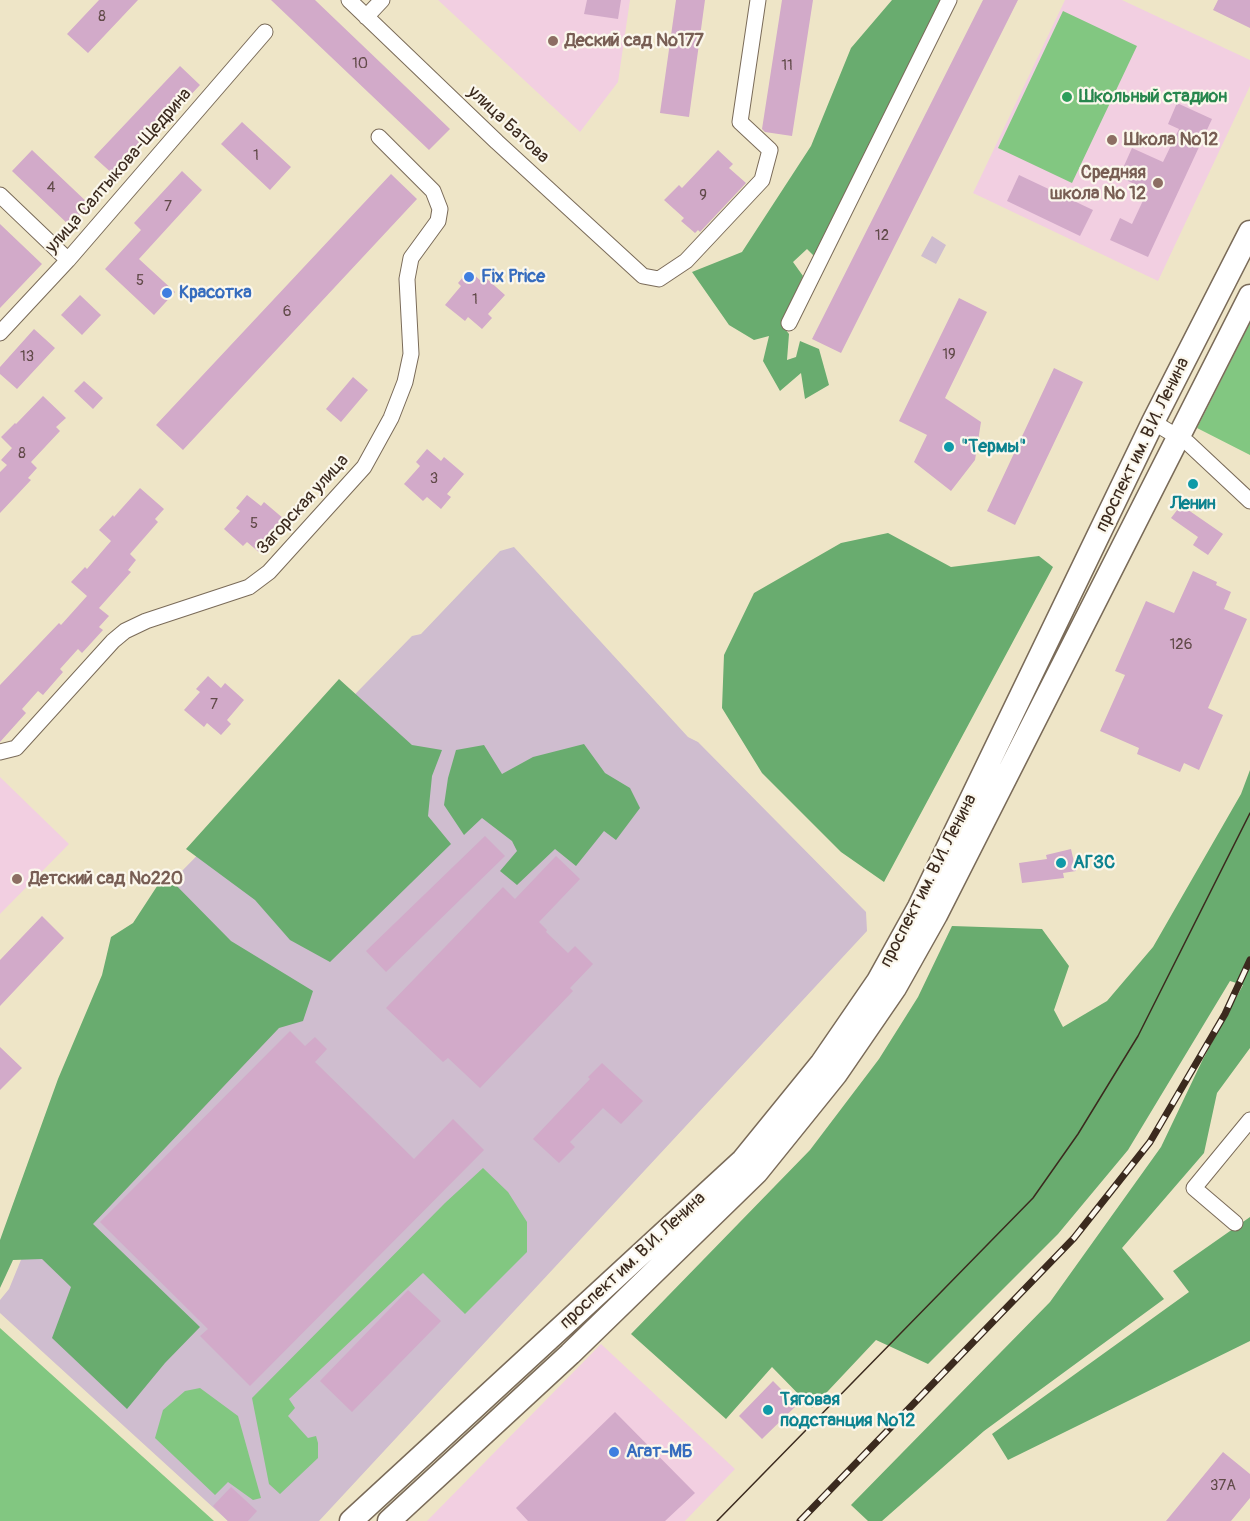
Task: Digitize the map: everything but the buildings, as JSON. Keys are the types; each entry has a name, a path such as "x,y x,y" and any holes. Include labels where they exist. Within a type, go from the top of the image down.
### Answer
{"main road":[{"name":"проспект им. В.И. Ленина","path":"351,1521 743,1160 821,1064 878,981 919,907 1153,422 1250,232"},
{"name":"проспект им. В.И. Ленина","path":"389,1521 570,1354 757,1172 836,1074 895,988 936,915 1250,296"}],"street":[{"name":"улица Батова","path":"349,0 497,142 643,276 659,279 686,261 762,180 770,150 740,122 758,0"},
{"path":"366,16 382,0"},
{"path":"789,323 950,0"},
{"name":"улица Салтыкова-Щедрина","path":"0,333 68,260 265,32"},
{"name":"Загорская улица","path":"0,752 16,748 113,641 125,631 146,621 249,587 269,572 364,467 391,418 405,382 411,354 407,279 411,258 438,221 440,209 433,191 379,137"},
{"path":"0,195 68,260"},
{"path":"1153,422 1180,437 1250,501"},
{"path":"1235,1223 1194,1188 1250,1120"}],"shaded area":[{"name":"Деский сад №177","path":"438,0 630,0 618,82 580,132"},
{"name":"Школа №12","path":"1065,0 1122,0 1250,60 1250,86 1158,281 973,193"},
{"path":"932,236 946,245 936,264 921,256"},
{"path":"514,547 688,737 698,742 866,912 867,931 319,1521 228,1521 0,1313 0,1300 9,1289 180,873 412,636 421,634 500,551"},
{"name":"Детский сад №220","path":"0,777 69,844 0,914"},
{"path":"601,1344 735,1469 685,1521 427,1521"}],"green space":[{"path":"892,0 943,0 815,257 807,249 793,262 803,276 781,324 789,334 787,360 796,357 800,341 819,349 829,385 805,399 801,373 780,391 763,361 769,336 754,340 729,325 692,272 742,252 811,146 851,48"},
{"name":"Школьный стадион","path":"1063,11 1137,46 1072,183 998,148"},
{"path":"1250,323 1250,455 1197,428"},
{"path":"888,533 951,567 1039,556 1053,567 884,882 841,852 762,773 722,708 724,655 754,593 841,543"},
{"path":"339,679 412,745 442,750 432,776 428,816 451,844 330,962 290,940 255,900 186,849"},
{"path":"584,744 605,773 630,788 640,808 616,840 604,831 576,866 555,849 517,885 500,871 517,851 512,841 482,818 464,835 444,805 448,778 456,750 484,745 502,774 533,757"},
{"path":"1250,770 1250,1048 1217,1093 1204,1153 1122,1248 1164,1299 984,1431 882,1521 868,1521 851,1505 1050,1302 1161,1147 1203,1059 1243,985 1230,981 1128,1150 1058,1234 928,1364 876,1340 812,1408 772,1367 726,1419 631,1334 810,1150 879,1059 918,997 952,926 1042,929 1069,966 1054,1010 1063,1027 1107,1001 1153,947 1241,794"},
{"path":"165,874 231,941 313,991 303,1021 279,1028 93,1224 200,1327 165,1363 127,1409 52,1338 71,1287 42,1259 13,1260 0,1288 0,1240 58,1079 102,975 111,937 133,923"},
{"path":"483,1168 508,1192 527,1222 527,1252 465,1314 423,1273 289,1399 295,1408 288,1416 308,1438 316,1436 318,1458 280,1494 269,1484 252,1398 445,1203"},
{"path":"1250,1217 1250,1341 1008,1460 992,1434 1189,1292 1173,1271"},
{"path":"0,1328 214,1521 0,1521"},
{"path":"200,1388 238,1416 261,1498 253,1500 228,1482 215,1495 155,1438 163,1410 185,1391"}],"tram line":[{"path":"717,1521 1033,1198 1078,1134 1138,1036 1250,813"}],"railway":[{"path":"800,1521 1074,1238 1150,1142 1225,1014 1250,960"}],"place":[{"name":"Деский сад №177","path":"553,41"},
{"name":"Школьный стадион","path":"1067,97"},
{"name":"Школа №12","path":"1112,140"},
{"name":"Средняя школа № 12","path":"1158,183"},
{"name":"Fix Price","path":"469,277"},
{"name":"Красотка","path":"167,293"},
{"name":"\"Термы\"","path":"949,447"},
{"name":"Ленин","path":"1193,484"},
{"name":"АГЗС","path":"1061,863"},
{"name":"Детский сад №220","path":"17,879"},
{"name":"Тяговая подстанция №12","path":"768,1410"},
{"name":"Агат-МБ","path":"614,1452"}]}
